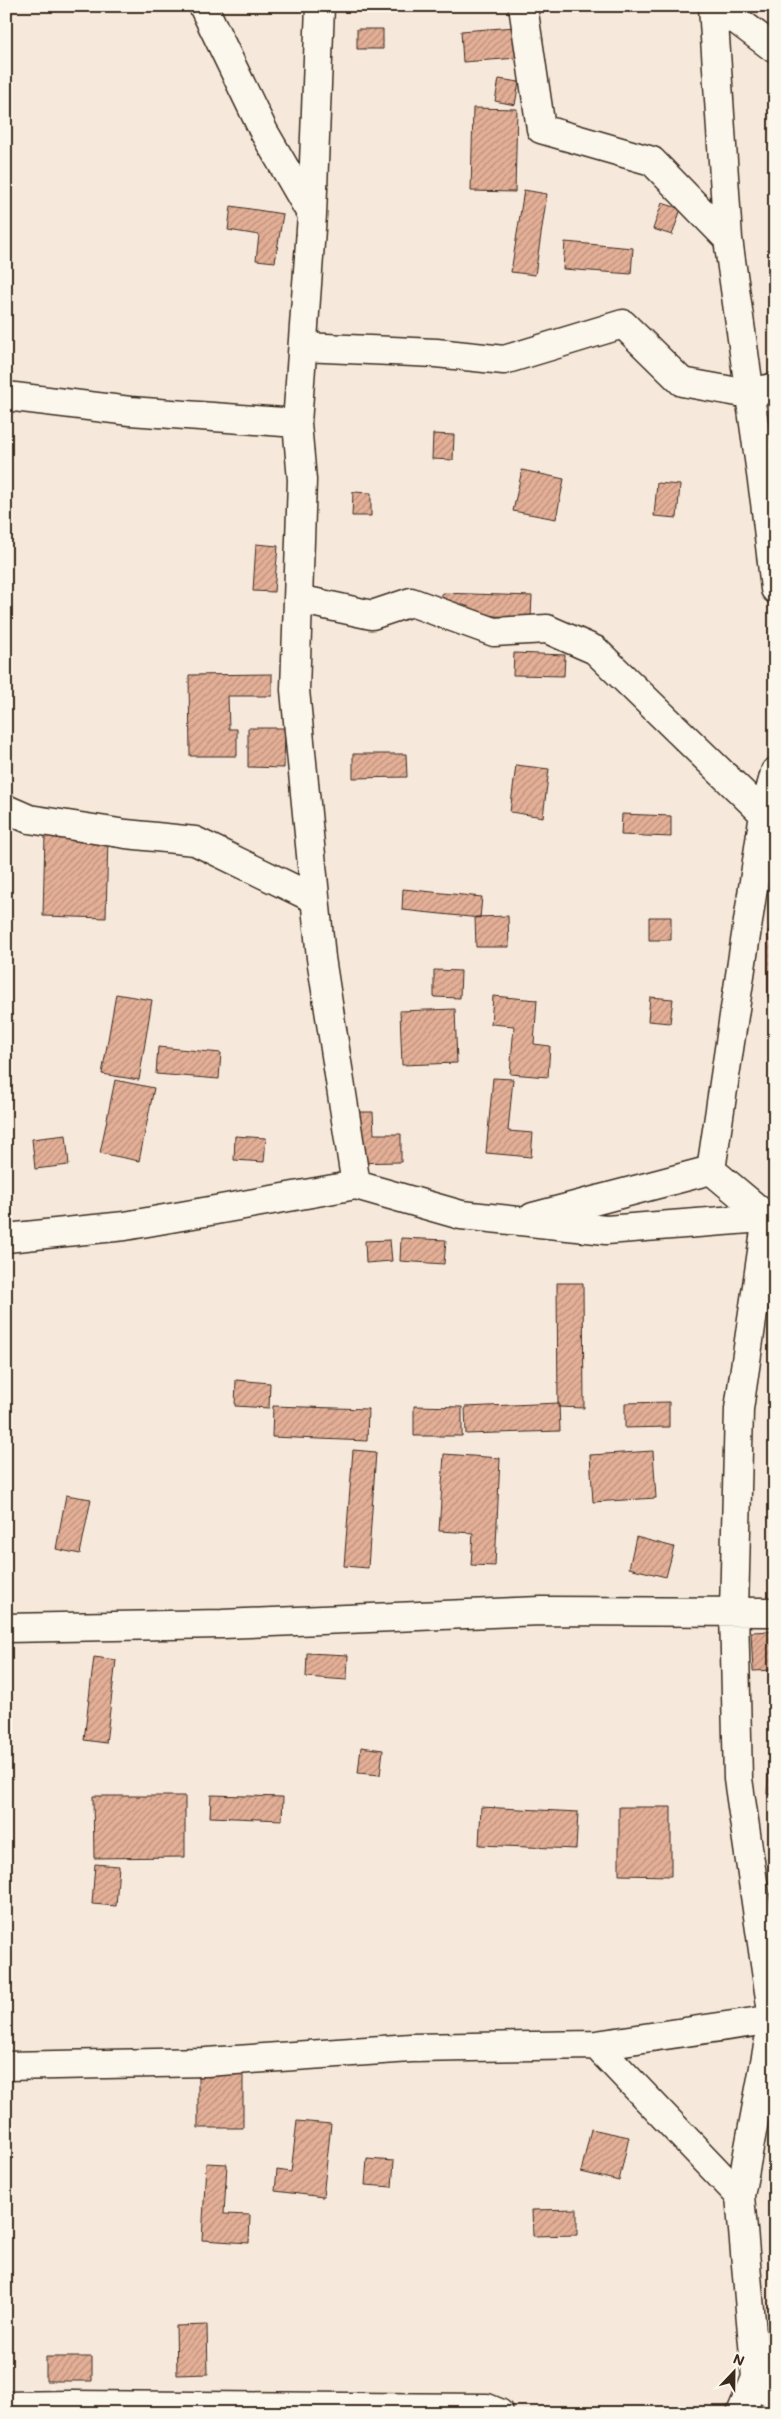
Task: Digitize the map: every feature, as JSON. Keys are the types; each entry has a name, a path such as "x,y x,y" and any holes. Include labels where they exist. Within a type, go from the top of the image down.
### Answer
{"street":[{"path":"203,6 264,132 312,215"},
{"path":"320,6 312,215 298,423 302,480 295,690 321,958 356,1186"},
{"path":"523,6 541,129 652,161 728,239"},
{"path":"713,6 728,239 775,589"},
{"path":"718,6 775,49"},
{"path":"303,347 436,353 504,360 623,324 682,382 749,394 775,387"},
{"path":"6,396 130,411 298,423"},
{"path":"298,599 372,615 411,602 494,632 548,629 595,650 769,814"},
{"path":"711,1170 775,772"},
{"path":"6,808 29,819 126,834 195,841 316,899"},
{"path":"711,1170 771,1217"},
{"path":"516,1221 711,1170"},
{"path":"6,1238 125,1226 356,1186 460,1215 606,1230 771,1217"},
{"path":"741,2413 765,2387 740,2196 774,2019 738,1779 734,1611 739,1409 771,1217"},
{"path":"6,1628 222,1624 541,1611 775,1612"},
{"path":"6,2066 206,2062 411,2048 596,2045 774,2019"},
{"path":"596,2045 740,2196"},
{"path":"6,2406 487,2408 499,2413"}],"building":[{"path":"516,27 518,58 463,62 461,31"},
{"path":"357,29 383,29 383,49 357,49"},
{"path":"499,79 519,82 515,105 495,101"},
{"path":"473,108 517,109 515,192 471,191"},
{"path":"524,190 547,194 535,275 511,272"},
{"path":"662,203 681,209 672,235 653,229"},
{"path":"231,206 283,214 275,262 256,260 259,235 228,230"},
{"path":"565,242 633,248 631,274 563,269"},
{"path":"433,434 454,435 453,460 432,459"},
{"path":"522,470 564,479 556,519 513,511"},
{"path":"657,483 680,485 677,518 654,516"},
{"path":"353,492 371,493 371,516 352,516"},
{"path":"256,544 278,546 274,592 253,591"},
{"path":"442,593 532,596 531,617 442,615"},
{"path":"514,653 565,655 564,676 513,675"},
{"path":"272,674 272,696 228,696 229,729 237,729 237,756 190,756 189,675"},
{"path":"248,728 285,728 284,768 248,767"},
{"path":"353,754 406,754 407,777 353,778"},
{"path":"516,765 549,769 543,817 510,812"},
{"path":"622,814 671,816 671,837 621,835"},
{"path":"45,834 108,836 106,918 43,916"},
{"path":"775,852 775,889 770,888"},
{"path":"403,889 482,897 480,918 402,910"},
{"path":"508,916 509,947 476,947 475,917"},
{"path":"649,917 671,917 671,940 649,940"},
{"path":"768,930 775,930 775,997 768,997"},
{"path":"434,970 461,971 460,998 434,997"},
{"path":"116,994 152,1000 139,1080 102,1074"},
{"path":"493,996 537,1000 534,1044 550,1046 548,1077 510,1074 514,1026 491,1024"},
{"path":"650,997 673,999 670,1023 648,1021"},
{"path":"455,1009 457,1063 402,1065 400,1011"},
{"path":"158,1047 221,1053 219,1079 156,1074"},
{"path":"493,1078 513,1079 508,1131 533,1133 531,1157 486,1153"},
{"path":"115,1080 154,1088 139,1161 100,1153"},
{"path":"348,1112 373,1112 374,1134 401,1134 401,1162 349,1163"},
{"path":"66,1135 69,1165 35,1169 32,1139"},
{"path":"235,1136 266,1138 264,1162 234,1160"},
{"path":"401,1238 446,1240 444,1264 400,1261"},
{"path":"390,1240 392,1261 366,1263 365,1241"},
{"path":"557,1283 583,1283 584,1408 558,1407"},
{"path":"236,1380 270,1383 269,1408 235,1406"},
{"path":"669,1402 669,1427 625,1428 625,1403"},
{"path":"559,1403 560,1431 466,1434 465,1407"},
{"path":"273,1406 368,1409 367,1441 272,1437"},
{"path":"414,1406 462,1407 462,1436 414,1436"},
{"path":"353,1450 376,1452 368,1568 344,1566"},
{"path":"653,1451 656,1498 593,1502 590,1455"},
{"path":"444,1454 500,1458 495,1566 471,1565 473,1533 439,1531"},
{"path":"66,1495 91,1499 80,1554 56,1549"},
{"path":"636,1537 674,1547 666,1577 629,1568"},
{"path":"775,1631 775,1670 753,1671 751,1632"},
{"path":"307,1653 348,1655 347,1680 306,1677"},
{"path":"94,1657 116,1660 106,1743 84,1740"},
{"path":"361,1747 383,1750 380,1775 358,1773"},
{"path":"769,1758 775,1758 775,1795 767,1794"},
{"path":"211,1795 283,1797 282,1820 210,1817"},
{"path":"93,1796 185,1796 185,1857 94,1858"},
{"path":"481,1807 578,1812 576,1849 479,1845"},
{"path":"619,1807 671,1807 671,1876 619,1875"},
{"path":"95,1864 119,1866 116,1906 92,1904"},
{"path":"198,2072 243,2072 243,2128 198,2128"},
{"path":"297,2121 331,2124 323,2197 275,2191 277,2170 291,2172"},
{"path":"591,2129 629,2137 619,2181 581,2172"},
{"path":"367,2159 394,2161 392,2187 365,2185"},
{"path":"206,2163 227,2164 224,2214 250,2215 249,2243 202,2240"},
{"path":"577,2209 577,2235 533,2236 532,2210"},
{"path":"207,2325 208,2374 177,2375 176,2326"},
{"path":"46,2357 92,2357 92,2381 46,2381"}]}
